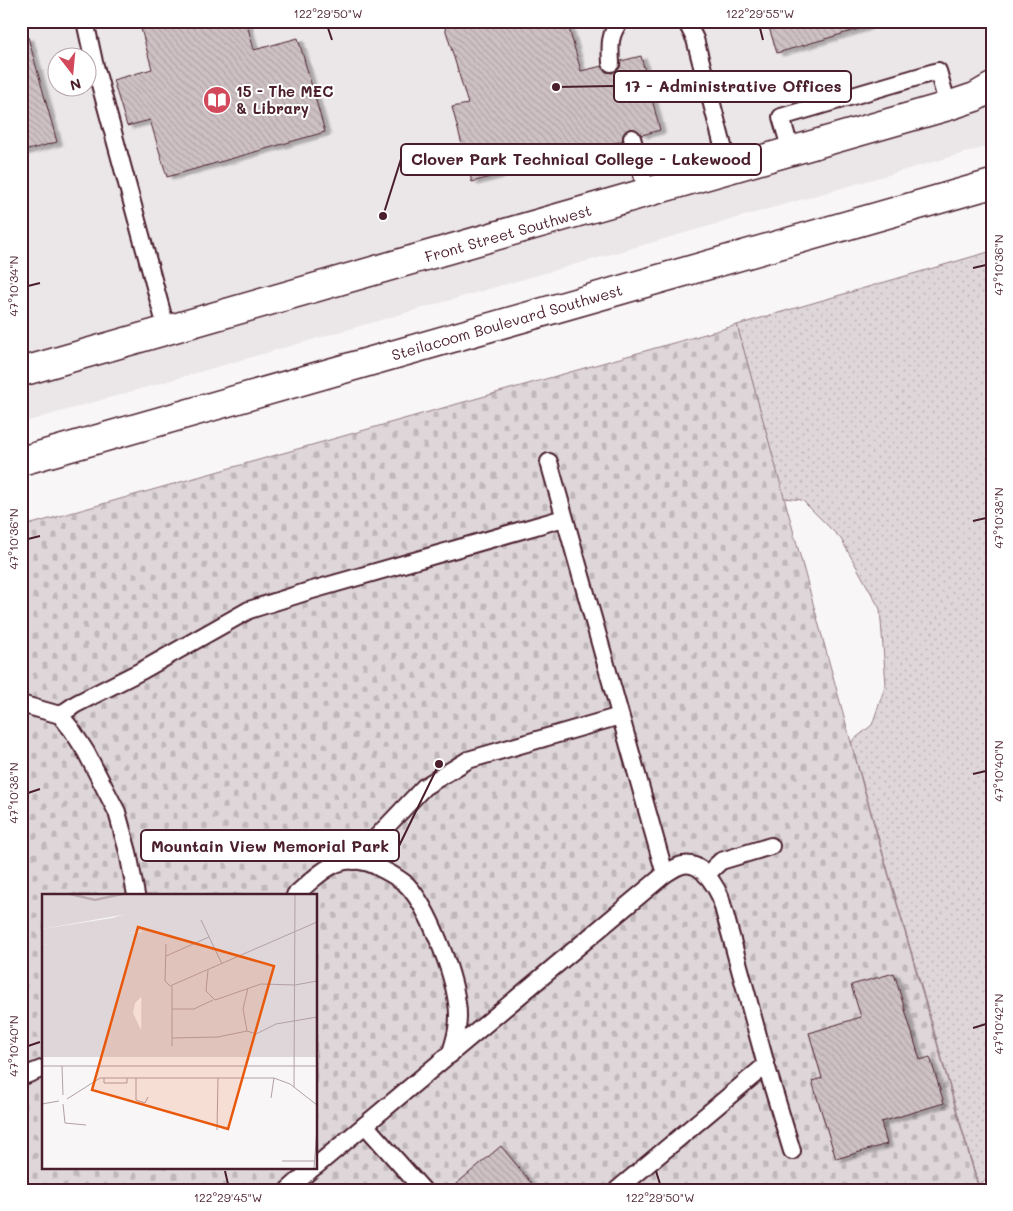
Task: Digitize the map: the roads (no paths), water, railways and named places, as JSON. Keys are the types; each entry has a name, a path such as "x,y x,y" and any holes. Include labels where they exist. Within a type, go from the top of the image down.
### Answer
{"street":[{"name":"Front Street Southwest","path":"21,372 948,106 975,96 992,87"},
{"name":"Steilacoom Boulevard Southwest","path":"21,461 992,184"}],"lane":[{"path":"85,21 94,62 167,331"},
{"path":"611,63 609,43 613,30 620,21"},
{"path":"686,21 695,39 729,169"},
{"path":"791,151 781,117 938,71 948,106"},
{"path":"632,138 647,193"},
{"path":"548,462 665,874"},
{"path":"60,715 76,704 144,670 249,610 564,518"},
{"path":"21,704 60,715 86,752 117,812 128,852 136,894"},
{"path":"354,861 424,787 468,760 620,716"},
{"path":"706,875 721,861 771,846"},
{"path":"296,894 339,862 368,862 395,875 408,886 427,916 448,967 457,1004 458,1029 450,1056"},
{"path":"318,1164 450,1056 665,874 685,865 697,867 706,875 716,889 722,905 792,1151"},
{"path":"617,1190 766,1064"},
{"path":"21,1077 42,1069"},
{"path":"365,1125 423,1190"},
{"path":"288,1190 313,1168"}],"place":[{"name":"17 - Administrative Offices","path":"556,87"},
{"name":"15 - The MEC & Library","path":"217,100"},
{"name":"Clover Park Technical College - Lakewood","path":"383,216"},
{"name":"Mountain View Memorial Park","path":"439,764"}]}
